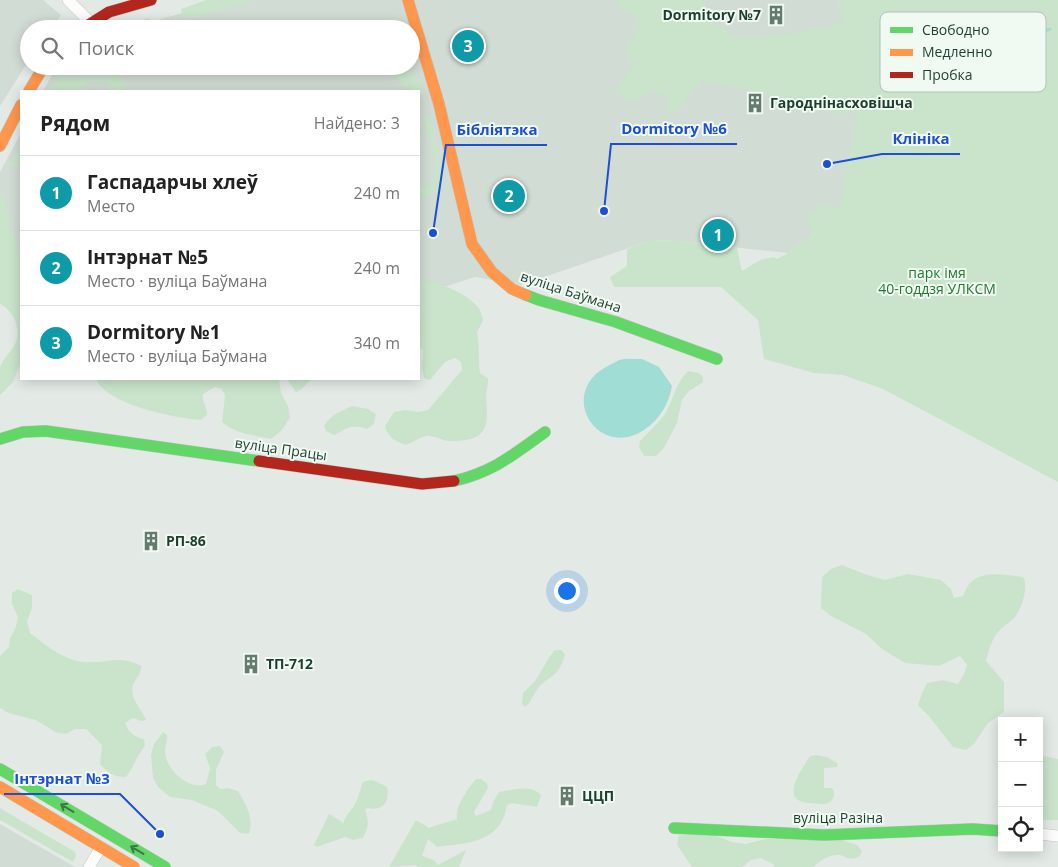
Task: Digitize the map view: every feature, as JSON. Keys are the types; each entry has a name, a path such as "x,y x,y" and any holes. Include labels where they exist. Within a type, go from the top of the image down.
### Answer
{"street":[{"path":"68,0 82,20"},
{"path":"96,20 109,12 151,0"},
{"name":"вуліца Баўмана","path":"408,0 414,20"},
{"name":"вуліца Баўмана","path":"420,40 439,104 472,244 492,272 512,289 539,300 616,322 717,358"},
{"path":"30,90 39,75"},
{"path":"0,146 20,108"},
{"name":"вуліца Працы","path":"0,439 23,432 46,431 438,484 468,477 501,464 545,432"},
{"path":"0,769 166,867"},
{"path":"0,787 134,867"},
{"name":"вуліца Разіна","path":"674,828 824,835 973,829 998,831"},
{"path":"1043,834 1058,836"},
{"path":"89,867 100,847"}],"shaded area":[{"path":"0,0 43,0 61,15 58,20 20,20 20,74 0,106"},
{"path":"229,0 839,0 865,109 840,209 819,205 812,236 788,253 666,240 649,241 521,285 475,277 420,295 420,90 44,90 52,75 420,75 420,20 158,20"},
{"path":"20,135 20,298 0,277 0,172"},
{"path":"0,824 75,867 0,867"}],"green space":[{"path":"206,0 255,0 193,18 187,18 182,15 181,9"},
{"name":"парк імя 40-годдзя УЛКСМ","path":"616,0 707,0 698,18 718,25 733,36 747,38 795,34 844,22 839,0 1058,0 1058,482 883,389 843,375 814,373 764,359 758,320 721,287 614,287 610,277 627,266 627,249 649,241 666,240 737,248 742,271 760,260 774,257 777,259 812,236 813,233 807,221 811,210 817,213 819,205 838,208 841,205 857,110 842,115 792,103 783,97 701,81 680,108 670,115 666,97 653,91 631,102 614,91 632,70 626,46 640,28 636,16 621,9"},
{"path":"61,75 124,75 125,90 110,90 108,82 89,82 81,90 50,90"},
{"path":"397,75 414,75 421,84 420,96 420,90 406,90 396,77"},
{"path":"426,114 430,117 445,179 440,192 420,200 420,188 430,184 436,171 434,153 423,119"},
{"path":"20,144 20,166 9,166"},
{"path":"0,193 5,201 20,257 20,364 13,382 0,395 0,368 15,344 18,333 13,316 0,304"},
{"path":"420,281 441,285 458,292 472,301 481,313 483,321 477,332 480,373 488,378 486,425 478,436 472,439 450,441 428,436 406,445 392,438 386,430 385,426 394,412 428,410 462,370 461,362 455,358 445,362 430,380 424,378 422,367 423,350 420,348"},
{"path":"688,371 699,373 703,377 703,382 689,391 682,400 677,423 664,448 656,456 644,456 639,447 640,441 665,414 677,386"},
{"path":"97,380 279,380 281,393 288,406 290,418 281,431 271,439 238,432 222,422 225,395 222,389 215,387 203,394 207,415 201,420 159,413 127,403 103,388"},
{"path":"310,380 302,389 296,392 288,381"},
{"path":"352,406 368,409 376,414 374,424 367,429 350,428 334,435 326,431 324,426 329,419"},
{"path":"842,565 885,580 908,574 941,580 951,589 954,598 963,596 970,583 982,576 996,574 1023,577 1025,591 1020,608 1015,617 996,635 990,646 986,661 1004,682 1004,712 988,723 974,744 966,750 953,747 918,705 927,683 943,680 958,684 967,665 960,656 939,666 905,663 882,649 866,634 831,616 821,608 822,577 831,569"},
{"path":"18,589 32,595 32,608 27,621 30,633 55,651 76,661 119,660 133,662 141,666 132,690 134,699 146,720 141,721 133,718 125,723 132,734 144,739 145,746 126,777 111,774 100,764 102,745 86,729 75,729 66,734 55,732 36,720 8,713 0,708 0,656 9,647 10,638 15,629 18,617 12,604 12,593"},
{"path":"555,650 561,650 565,654 560,668 540,686 525,707 522,704 523,693 535,681"},
{"path":"163,732 167,735 165,751 169,765 179,777 192,784 206,784 210,768 205,754 212,747 220,746 224,752 216,770 216,785 220,789 228,788 238,791 250,817 249,834 240,833 218,811 192,800 170,797 158,787 153,778 151,755 154,744"},
{"path":"810,756 827,757 837,763 838,767 824,768 824,788 832,788 834,794 832,800 826,804 801,801 795,797 793,792 797,777"},
{"path":"1043,756 1058,759 1058,820 1043,820"},
{"path":"476,779 481,779 487,783 488,788 474,812 476,816 491,810 499,792 515,789 532,790 541,795 537,807 512,803 507,805 504,818 498,827 481,839 471,842 437,847 428,839 422,856 434,860 438,865 466,850 459,867 418,867 416,865 389,867 416,820 429,828 457,819 460,803"},
{"path":"370,780 387,787 388,797 381,807 365,810 368,824 363,838 353,840 345,837 317,847 314,845 329,814 343,824 355,804 363,782"},
{"path":"0,808 75,852 76,856 73,862 0,820"},
{"path":"709,833 732,842 745,844 766,839 842,840 857,845 862,851 859,857 849,858 837,855 826,858 814,867 774,867 773,864 761,858 751,860 742,867 692,867 677,845 679,835"}],"water":[{"path":"642,359 659,367 672,386 668,399 662,411 644,430 627,437 612,437 599,430 589,420 584,407 585,392 592,379 606,367 619,360"}],"waterway":[{"path":"1046,30 1050,29"}],"traffic: fast":[{"path":"526,295 616,322 717,359"},
{"path":"0,439 23,432 46,431 259,461"},
{"path":"454,481 491,468 545,432"},
{"path":"0,769 165,867"},
{"path":"674,828 824,835 973,829 998,831"}],"traffic: slow":[{"path":"408,0 414,20"},
{"path":"420,40 439,104 472,244 492,272 512,289 526,295"},
{"path":"30,90 39,75"},
{"path":"0,146 20,107"},
{"path":"0,787 134,867"}],"traffic: jam":[{"path":"96,20 109,12 151,0"},
{"path":"259,461 422,484 454,481"}],"place":[{"name":"Dormitory №7","path":"776,15"},
{"name":"Dormitory №1","path":"468,46"},
{"name":"Гароднінасховішча","path":"755,103"},
{"name":"Клініка","path":"827,164"},
{"name":"Інтэрнат №5","path":"509,196"},
{"name":"Dormitory №6","path":"604,211"},
{"name":"Бібліятэка","path":"433,233"},
{"name":"Гаспадарчы хлеў","path":"718,235"},
{"name":"РП-86","path":"151,541"},
{"name":"ТП-712","path":"251,664"},
{"name":"ЦЦП","path":"567,796"},
{"name":"Інтэрнат №3","path":"160,834"}]}
